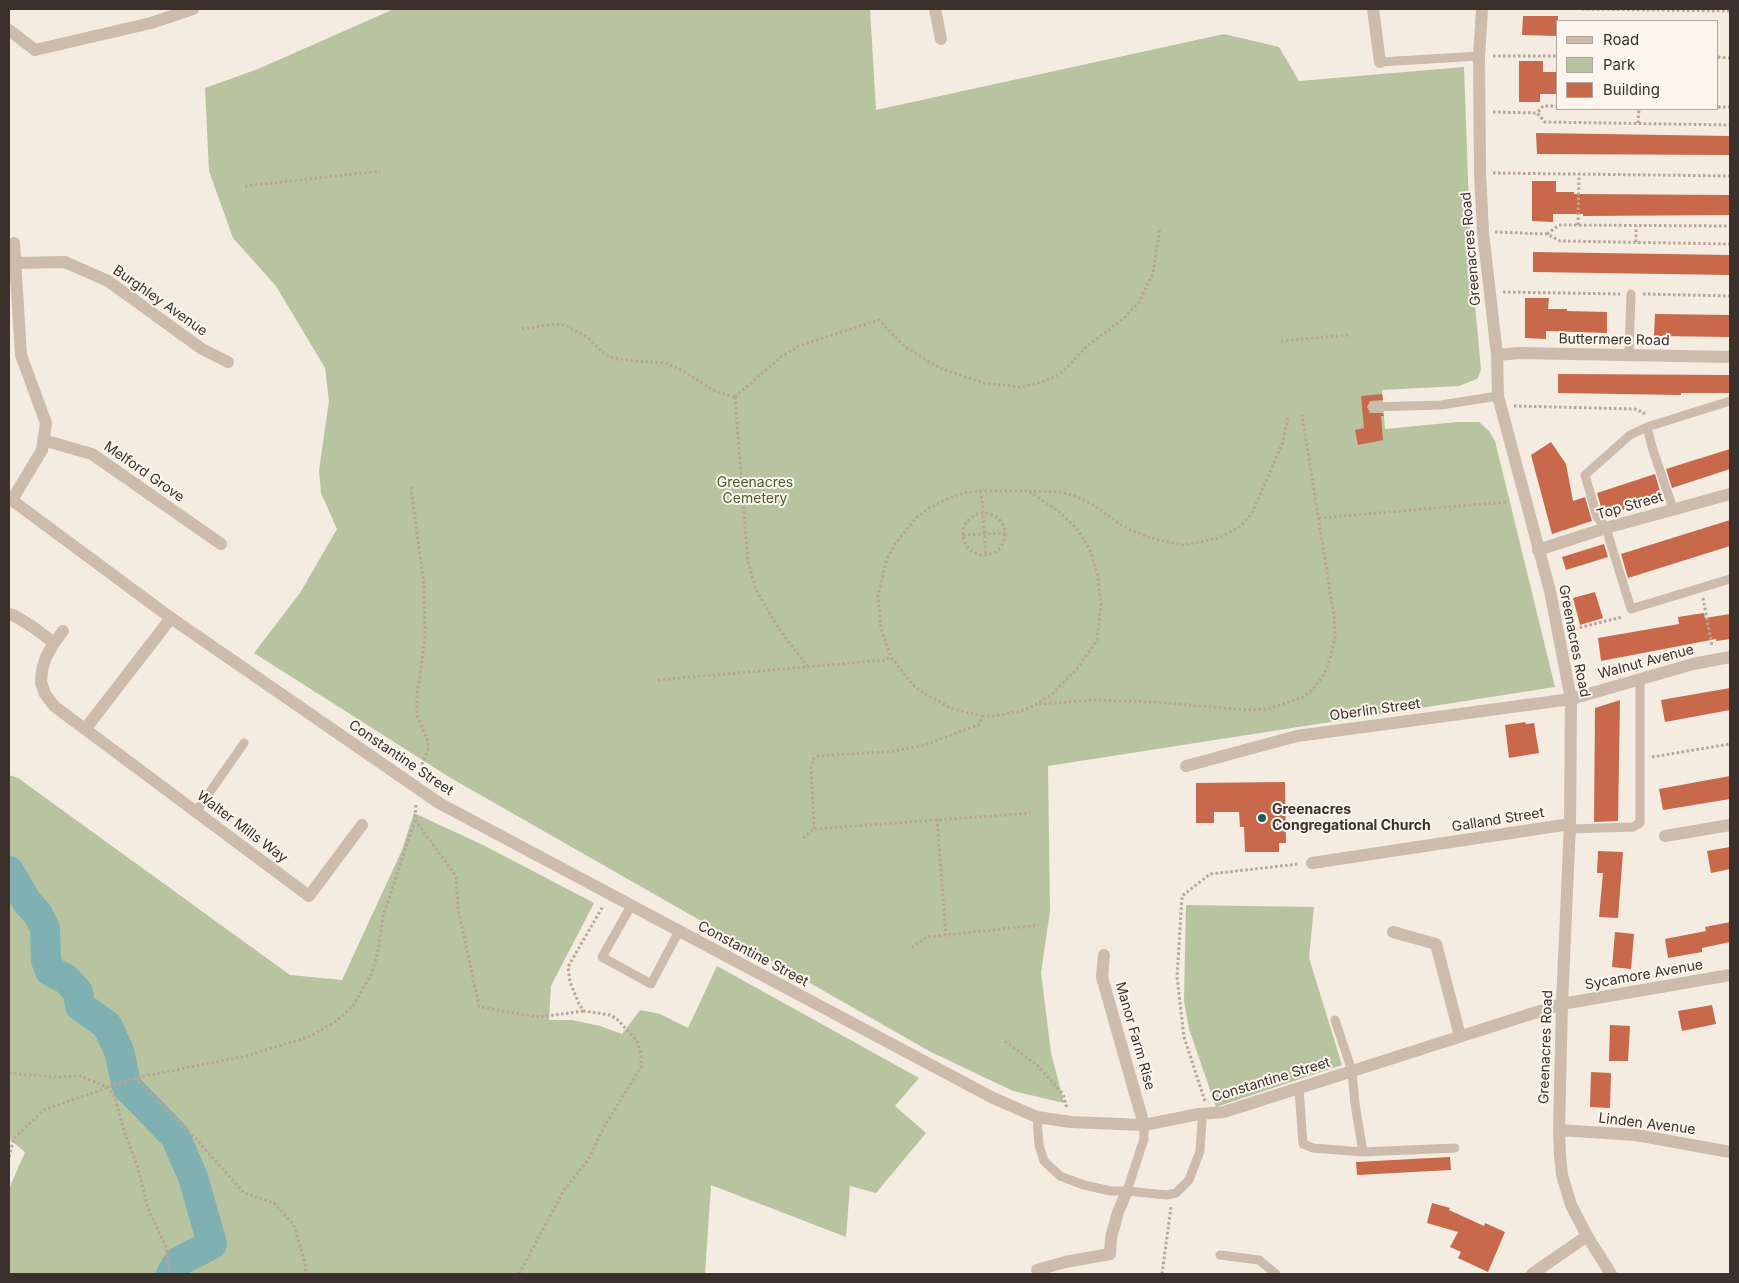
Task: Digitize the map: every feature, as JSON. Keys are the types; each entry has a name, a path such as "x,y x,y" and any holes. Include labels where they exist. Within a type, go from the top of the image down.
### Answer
{"street":[{"path":"9,30 36,50 151,23 193,9"},
{"path":"936,9 941,39"},
{"path":"1373,9 1380,62"},
{"name":"Greenacres Road","path":"1482,9 1479,56 1480,173 1483,232 1497,355 1499,402 1559,632 1571,698 1570,826 1562,1004 1559,1130 1562,1174 1571,1206 1611,1274"},
{"path":"11,499 42,450 46,423 21,355 14,243"},
{"name":"Burghley Avenue","path":"16,263 65,262 108,281 202,349 228,362"},
{"name":"Buttermere Road","path":"1497,355 1519,353 1730,357"},
{"name":"Melford Grove","path":"43,440 92,454 221,544"},
{"name":"Top Street","path":"1538,550 1606,528 1730,494"},
{"name":"Constantine Street","path":"11,499 171,618 438,803 992,1098 1037,1117 1071,1122 1144,1125 1206,1117 1562,1004"},
{"path":"9,614 33,626 54,643"},
{"path":"86,728 171,618"},
{"name":"Walter Mills Way","path":"63,632 46,657 42,670 41,682 45,694 54,706 309,896 362,825"},
{"name":"Walnut Avenue","path":"1571,698 1693,664 1730,657"},
{"name":"Oberlin Street","path":"1186,766 1297,736 1571,698"},
{"path":"1665,836 1730,825"},
{"name":"Galland Street","path":"1312,863 1570,826"},
{"path":"1393,932 1436,944 1460,1036"},
{"name":"Manor Farm Rise","path":"1104,955 1102,977 1144,1125"},
{"name":"Sycamore Avenue","path":"1562,1004 1730,975"},
{"name":"Linden Avenue","path":"1559,1130 1636,1135 1730,1152"},
{"path":"1037,1270 1065,1262 1110,1254 1111,1238 1118,1212 1127,1191"},
{"path":"1532,1274 1587,1236"}],"lane":[{"path":"1380,62 1479,56"},
{"path":"1629,355 1631,294"},
{"path":"1730,401 1647,427 1630,435 1585,475 1597,517 1606,528 1631,609 1730,578"},
{"path":"1373,407 1499,402"},
{"path":"1647,427 1672,510"},
{"path":"1570,826 1633,827 1640,823 1640,679"},
{"path":"196,812 244,743"},
{"path":"631,906 602,957 651,984 679,931"},
{"path":"1335,1020 1352,1071 1354,1104 1363,1152"},
{"path":"1299,1088 1303,1144 1313,1148 1363,1152 1455,1148"},
{"path":"1037,1117 1039,1145 1044,1161 1060,1176 1084,1186 1111,1191 1167,1195 1176,1193 1188,1180 1200,1151 1206,1117"},
{"path":"1127,1191 1144,1139 1144,1125"},
{"path":"1220,1255 1259,1260 1276,1274"}],"path":[{"path":"1582,9 1730,11"},
{"path":"1479,56 1556,56"},
{"path":"1537,113 1543,106 1556,106"},
{"path":"1638,124 1639,110"},
{"path":"1479,112 1537,113 1545,122 1730,125"},
{"path":"245,186 380,171"},
{"path":"1480,173 1730,176"},
{"path":"1578,225 1579,174"},
{"path":"1547,234 1559,225 1730,226"},
{"path":"1636,226 1636,242"},
{"path":"735,397 781,357 799,346 879,320 905,347 940,368 983,383 1021,387 1054,377 1064,371 1085,348 1124,318 1139,302 1153,274 1160,227"},
{"path":"1483,232 1547,234 1560,241 1730,244"},
{"path":"1489,292 1730,296"},
{"path":"522,329 556,324 567,326 587,336 609,357 665,363 678,368 714,391 735,397"},
{"path":"1281,341 1349,335"},
{"path":"735,397 748,562 756,590 766,610 807,666"},
{"path":"1499,402 1523,405 1635,409 1644,413 1647,427"},
{"path":"1036,704 1094,700 1154,702 1246,710 1268,709 1303,697 1313,689 1324,675 1335,637 1334,616 1320,518 1302,415"},
{"path":"1028,491 1057,510 1078,530 1091,552 1098,577 1101,605 1097,640 1077,669 1053,693 1036,704 1021,711 994,716 982,716 953,709 923,693 912,684 891,657 881,629 878,595 887,560 894,545 916,518 929,508 963,493 980,491 1028,491 1060,492 1090,503 1123,526 1157,540 1184,545 1219,538 1241,526 1252,512 1283,442 1288,416"},
{"path":"9,1157 14,1138 44,1110 135,1078 246,1056 311,1036 336,1021 353,1006 372,973 378,951 383,916 414,820 418,788 424,779 425,773 422,764 428,750 428,741 417,716 417,696 425,637 424,586 411,487"},
{"path":"980,491 984,513 986,556"},
{"path":"1320,518 1506,502"},
{"path":"984,513 996,516 1006,533 1002,546 986,556 973,552 964,542 963,535 964,528 971,517 984,513"},
{"path":"963,535 1006,533"},
{"path":"1700,588 1707,614 1715,660"},
{"path":"1559,632 1628,615 1631,609"},
{"path":"658,680 884,660 891,657"},
{"path":"814,829 811,768 813,759 818,756 894,751 925,745 980,724 982,716"},
{"path":"1640,759 1730,744"},
{"path":"803,838 814,829 1031,812"},
{"path":"937,819 946,935"},
{"path":"414,820 456,876 458,908 479,1006 539,1017 584,1011 610,1015 617,1019 637,1041 641,1054 641,1067 604,1127 588,1160 564,1190 519,1274"},
{"path":"1206,1117 1199,1078 1184,1037 1177,977 1182,896 1210,874 1312,863"},
{"path":"584,1011 570,982 568,968 610,894"},
{"path":"912,948 927,937 1039,925"},
{"path":"1005,1041 1038,1066 1063,1094 1071,1122"},
{"path":"9,1073 52,1077 80,1076 107,1087 115,1097 124,1131 138,1168 148,1208 166,1248 170,1274"},
{"path":"135,1078 196,1139 244,1193 274,1203 294,1225 306,1274"},
{"path":"1162,1274 1171,1201"}],"green space":[{"name":"Greenacres Cemetery","path":"394,9 870,9 876,110 1224,34 1279,47 1299,81 1464,67 1471,261 1481,370 1477,379 1459,386 1382,390 1385,429 1457,422 1479,422 1489,431 1495,441 1555,687 1048,766 1050,911 1041,973 1051,1053 1064,1103 1013,1091 929,1051 449,777 254,653 300,593 337,529 321,493 319,470 329,401 325,368 276,286 233,238 209,171 205,88 258,69"},
{"path":"9,775 18,778 290,975 342,980 402,850 414,813 485,846 594,903 551,986 549,1020 572,1020 600,1026 622,1034 640,1010 660,1014 688,1028 717,966 919,1078 895,1106 926,1133 876,1193 850,1186 846,1237 711,1185 705,1274 9,1274 9,1189 25,1152 9,1139"},
{"path":"1186,905 1314,907 1309,958 1342,1065 1216,1107 1189,1029 1184,1001"}],"building":[{"path":"1523,16 1558,16 1558,20 1556,20 1556,36 1522,35"},
{"path":"1519,61 1543,61 1543,72 1556,72 1556,94 1540,94 1540,102 1519,102"},
{"path":"1536,133 1730,136 1730,155 1537,154"},
{"path":"1532,181 1556,181 1556,192 1574,192 1574,194 1730,195 1730,215 1583,216 1583,214 1553,214 1553,222 1532,221"},
{"path":"1533,252 1730,255 1730,275 1533,272"},
{"path":"1525,298 1549,298 1548,309 1607,312 1607,333 1546,331 1546,339 1525,338"},
{"path":"1655,314 1730,315 1730,337 1654,336"},
{"path":"1558,374 1730,375 1730,393 1681,393 1681,395 1558,393"},
{"path":"1382,394 1383,400 1370,401 1367,407 1370,413 1383,413 1384,416 1381,416 1383,440 1358,445 1355,430 1364,428 1361,396"},
{"path":"1551,442 1566,464 1573,501 1585,497 1592,521 1552,534 1531,455"},
{"path":"1730,449 1730,469 1672,488 1666,469"},
{"path":"1655,474 1662,498 1604,516 1597,493"},
{"path":"1730,520 1730,546 1628,578 1621,554"},
{"path":"1604,544 1608,557 1566,570 1562,557"},
{"path":"1595,592 1603,618 1580,625 1573,598"},
{"path":"1704,613 1705,618 1730,614 1730,639 1716,641 1716,639 1601,661 1598,638 1679,624 1678,617"},
{"path":"1730,688 1730,710 1665,722 1661,700"},
{"path":"1620,700 1618,821 1594,822 1595,708"},
{"path":"1525,722 1526,724 1534,723 1539,753 1509,758 1505,725"},
{"path":"1730,776 1730,799 1663,810 1659,789"},
{"name":"Greenacres Congregational Church","path":"1285,782 1286,843 1279,843 1279,852 1245,852 1244,827 1240,827 1239,812 1214,812 1214,823 1196,823 1196,783"},
{"path":"1730,847 1730,869 1711,873 1707,851"},
{"path":"1598,851 1623,852 1618,918 1599,917 1603,873 1597,873"},
{"path":"1730,922 1730,942 1702,948 1702,952 1668,958 1665,939 1706,931 1705,927"},
{"path":"1615,932 1634,934 1631,969 1612,967"},
{"path":"1712,1005 1716,1024 1682,1031 1678,1011"},
{"path":"1610,1025 1630,1026 1628,1061 1609,1061"},
{"path":"1591,1072 1611,1073 1610,1108 1590,1107"},
{"path":"1450,1157 1451,1170 1357,1175 1356,1162"},
{"path":"1432,1203 1450,1208 1449,1210 1484,1226 1485,1223 1505,1232 1488,1272 1458,1258 1461,1252 1450,1247 1458,1232 1427,1223"}],"waterway":[{"path":"9,871 27,902 38,914 45,929 46,960 50,971 66,979 78,992 80,1006 107,1025 119,1051 127,1087 175,1136 193,1177 212,1244 178,1262 171,1274"}],"place":[{"name":"Greenacres Congregational Church","path":"1262,818"}]}
